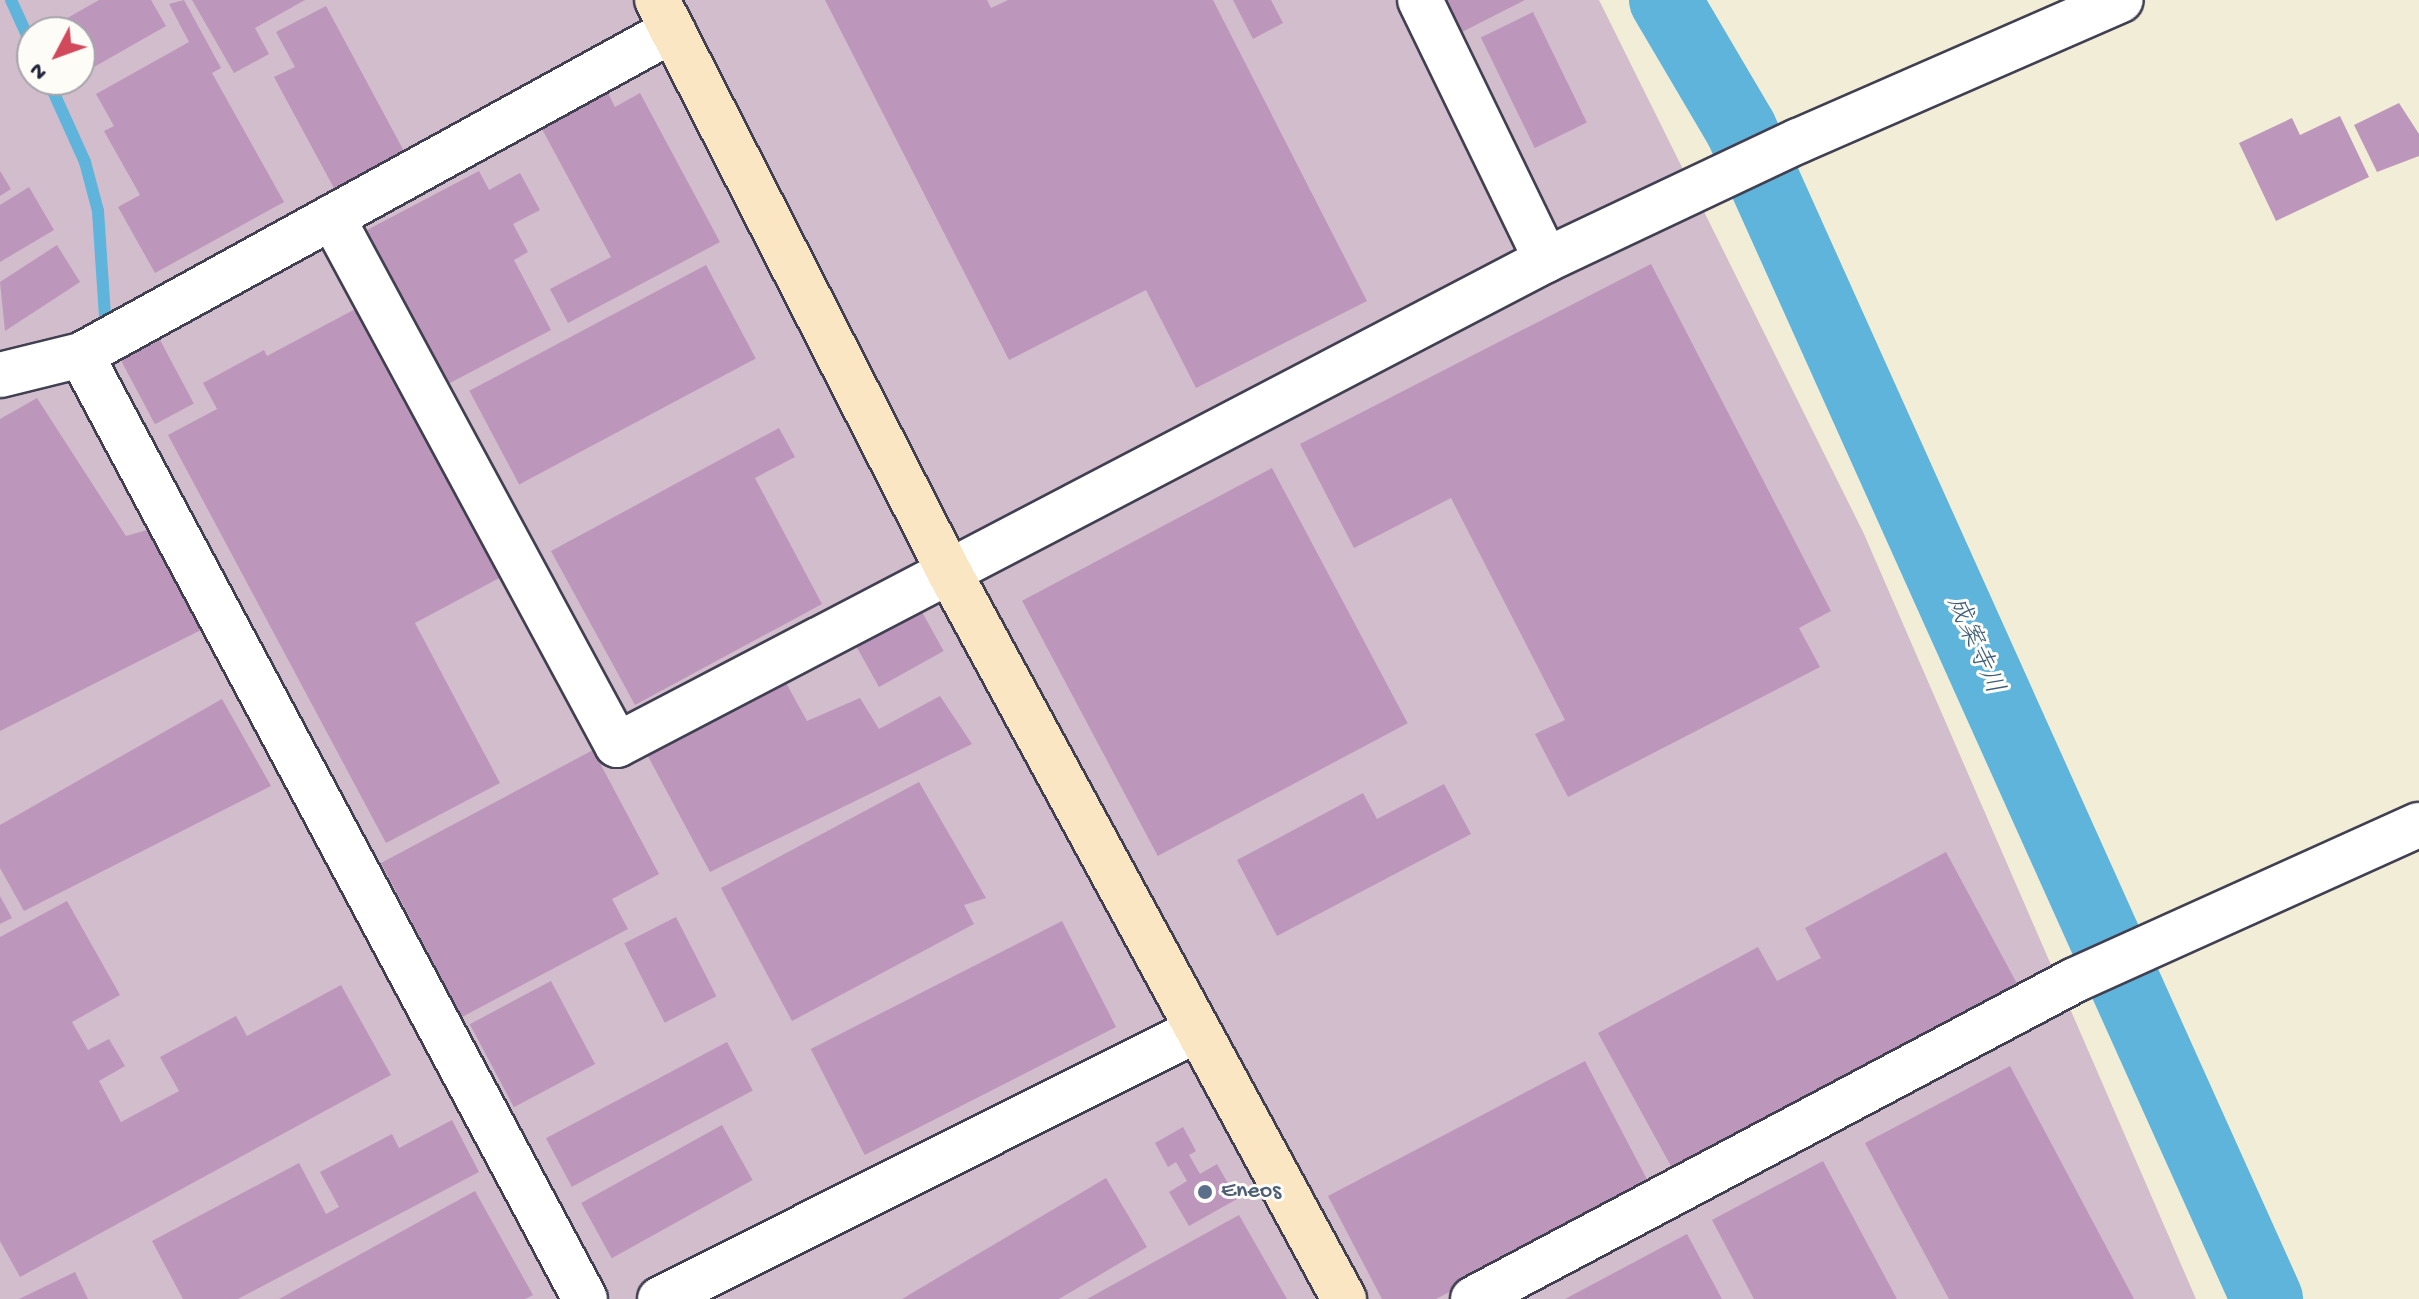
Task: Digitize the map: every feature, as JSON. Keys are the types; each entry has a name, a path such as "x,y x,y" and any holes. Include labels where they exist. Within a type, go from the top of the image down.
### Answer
{"street":[{"path":"1420,0 1546,260"},
{"path":"332,217 617,745 947,568 1546,260 1798,141 2121,0"},
{"path":"0,375 81,355 332,217 665,15 947,568 1195,1031 1344,1299"},
{"path":"81,355 585,1299"},
{"path":"1473,1299 2075,980 2419,825"},
{"path":"660,1299 1195,1031"}],"shaded area":[{"path":"0,0 1599,0 1864,534 2196,1299 0,1299"}],"building":[{"path":"99,0 151,0 166,26 96,66 96,16 71,16"},
{"path":"184,0 221,68 212,73 284,202 155,273 118,207 140,195 104,131 114,126 96,94 189,42 169,4"},
{"path":"192,0 305,0 255,28 269,54 234,73"},
{"path":"825,0 987,0 991,8 1008,0 1213,0 1367,301 1196,388 1146,290 1009,360"},
{"path":"1233,0 1271,0 1283,23 1253,39"},
{"path":"1443,0 1525,0 1460,33"},
{"path":"326,6 405,153 335,190 274,77 295,67 276,32"},
{"path":"1533,12 1587,123 1535,148 1481,37"},
{"path":"608,93 615,107 640,93 720,242 568,323 550,289 611,257 542,129"},
{"path":"2399,103 2419,134 2419,156 2377,172 2354,125"},
{"path":"2340,116 2369,177 2276,221 2239,143 2292,118 2300,135"},
{"path":"0,171 11,189 0,196"},
{"path":"479,171 489,190 520,173 540,210 513,224 528,252 514,260 551,330 448,384 367,230"},
{"path":"29,187 54,230 0,262 0,205"},
{"path":"57,245 80,282 5,331 0,282"},
{"path":"1651,264 1831,611 1799,628 1820,667 1568,797 1535,734 1565,720 1451,498 1354,548 1300,444"},
{"path":"706,265 756,359 519,484 469,391"},
{"path":"359,307 503,576 415,623 500,783 386,843 168,435 217,409 203,383 264,350 267,356"},
{"path":"160,340 194,404 155,424 121,361"},
{"path":"37,398 126,536 154,528 205,628 0,731 0,419"},
{"path":"779,428 795,457 755,478 822,604 635,705 551,551"},
{"path":"1272,468 1408,723 1158,856 1022,601"},
{"path":"917,603 944,651 879,687 852,639"},
{"path":"780,672 807,721 860,698 879,729 940,696 972,744 710,872 642,745"},
{"path":"222,699 271,786 24,911 0,868 0,825"},
{"path":"593,750 659,874 612,899 628,929 462,1017 381,863"},
{"path":"919,782 986,898 964,905 974,924 792,1021 721,888"},
{"path":"1444,784 1471,834 1277,936 1237,860 1363,793 1377,819"},
{"path":"1946,852 2021,991 1677,1177 1598,1033 1758,947 1777,981 1821,958 1805,928"},
{"path":"0,896 12,918 0,924"},
{"path":"67,901 120,995 72,1022 88,1050 109,1039 125,1066 99,1081 121,1122 179,1091 160,1057 236,1016 247,1036 341,985 391,1075 20,1277 0,1241 0,937"},
{"path":"676,917 716,996 665,1023 624,943"},
{"path":"1062,921 1116,1027 865,1155 811,1049"},
{"path":"551,981 595,1064 514,1107 470,1024"},
{"path":"727,1042 753,1091 572,1187 546,1138"},
{"path":"1585,1061 1651,1187 1436,1299 1382,1299 1328,1196"},
{"path":"2010,1066 2134,1299 1949,1299 1865,1143"},
{"path":"452,1120 479,1172 238,1299 183,1299 152,1241 299,1163 326,1214 339,1207 320,1172 392,1134 399,1148"},
{"path":"722,1125 753,1180 612,1258 581,1203"},
{"path":"1183,1127 1196,1151 1189,1155 1200,1174 1217,1164 1237,1199 1189,1226 1169,1192 1187,1181 1176,1162 1168,1167 1155,1143"},
{"path":"1823,1161 1897,1299 1754,1299 1712,1220"},
{"path":"1106,1178 1147,1247 1059,1299 902,1299"},
{"path":"475,1191 533,1295 525,1299 279,1299"},
{"path":"1239,1215 1287,1299 1087,1299"},
{"path":"1687,1234 1722,1299 1565,1299"},
{"path":"75,1272 88,1299 19,1299"}],"waterway":[{"path":"11,0 18,16"},
{"name":"成案寺川","path":"1665,0 1741,129 2267,1299"},
{"path":"55,96 85,162 98,211 106,333"}],"place":[{"name":"Eneos","path":"1205,1192"}]}
